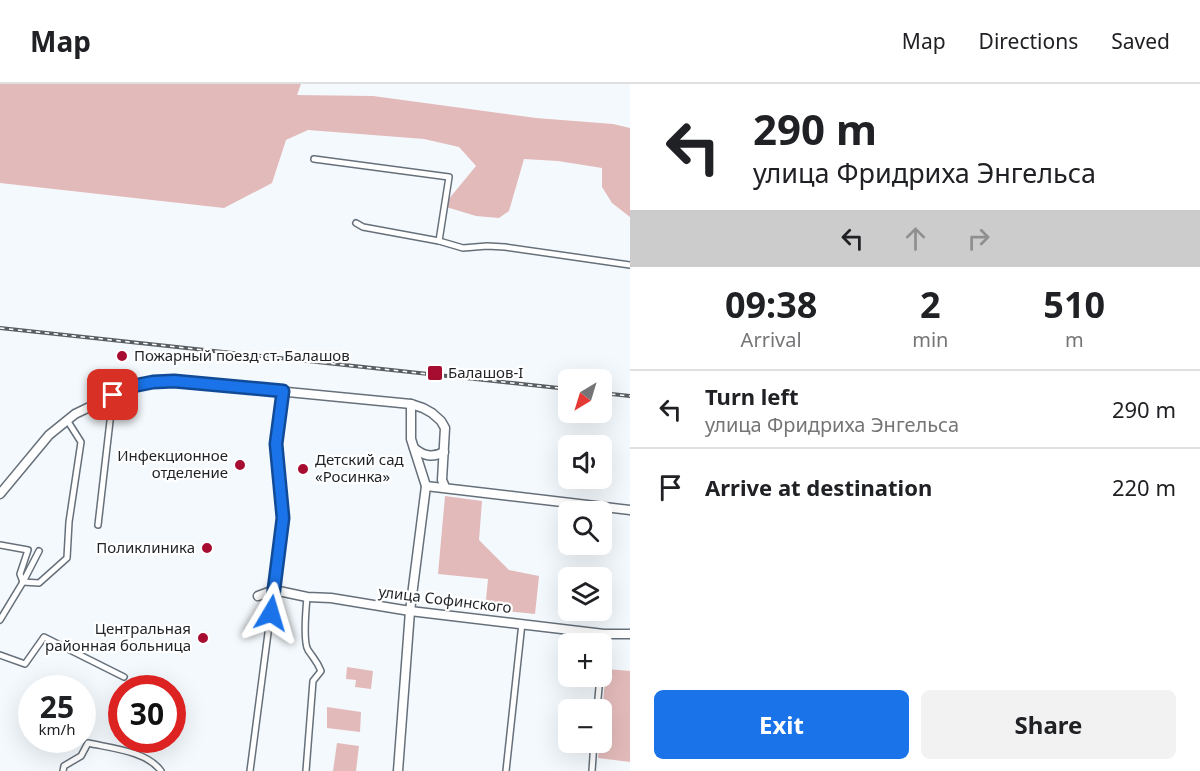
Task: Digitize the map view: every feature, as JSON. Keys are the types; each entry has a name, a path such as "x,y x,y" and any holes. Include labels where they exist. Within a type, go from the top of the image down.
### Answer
{"main road":[{"path":"0,494 49,435 67,420 133,386 174,381 411,404 423,408 441,421 445,428 442,480 445,487"},
{"path":"398,771 410,611 426,486 411,439 411,404"},
{"path":"414,448 422,454 434,457 444,452"},
{"path":"426,486 630,510"},
{"path":"258,596 274,590"},
{"name":"улица Софинского","path":"274,590 307,597 331,598 410,611 597,633"},
{"name":"улица Софинского","path":"612,634 630,634"}],"street":[{"path":"314,159 449,177 439,241"},
{"path":"356,223 363,227 439,241 463,248 505,247 630,266"},
{"path":"250,771 283,518 276,444 283,391"},
{"path":"98,525 113,395"},
{"path":"23,582 39,583 67,558 69,522 81,442 67,420"},
{"path":"0,545 28,550 20,574 23,582"},
{"path":"0,620 39,551"},
{"path":"306,771 313,681 321,671 315,657 307,649 305,616 307,597"},
{"path":"506,771 522,623"},
{"path":"0,655 26,664 44,637 120,675"},
{"path":"63,771 64,766 81,756 88,743 135,754 156,764 161,771"},
{"path":"592,771 593,753"}],"shaded area":[{"path":"0,84 301,84 297,95 373,96 536,118 613,124 630,128 630,217 612,203 602,187 602,168 558,161 524,159 509,211 499,218 476,216 443,206 476,166 459,147 424,139 308,130 286,140 272,183 224,208 0,183"},
{"path":"445,496 482,501 479,540 509,570 539,576 535,614 485,609 488,579 438,574"},
{"path":"347,667 373,671 371,689 355,687 356,680 346,679"},
{"path":"612,670 630,671 630,762 598,758 598,753 612,753 612,699 603,699 604,687 612,687"},
{"path":"327,707 361,712 360,732 327,728"},
{"path":"337,743 359,746 356,771 333,771"}],"railway":[{"path":"0,328 558,388"},
{"path":"612,394 630,396"}],"place":[{"name":"Пожарный поезд ст. Балашов","path":"122,356"},
{"name":"Балашов-I","path":"435,373"},
{"name":"Инфекционное отделение","path":"240,465"},
{"name":"Детский сад «Росинка»","path":"303,469"},
{"name":"Поликлиника","path":"207,548"},
{"name":"Центральная районная больница","path":"203,638"}],"route":[{"path":"113,395 133,386 174,381 283,391 276,444 283,518 271,613"}]}
